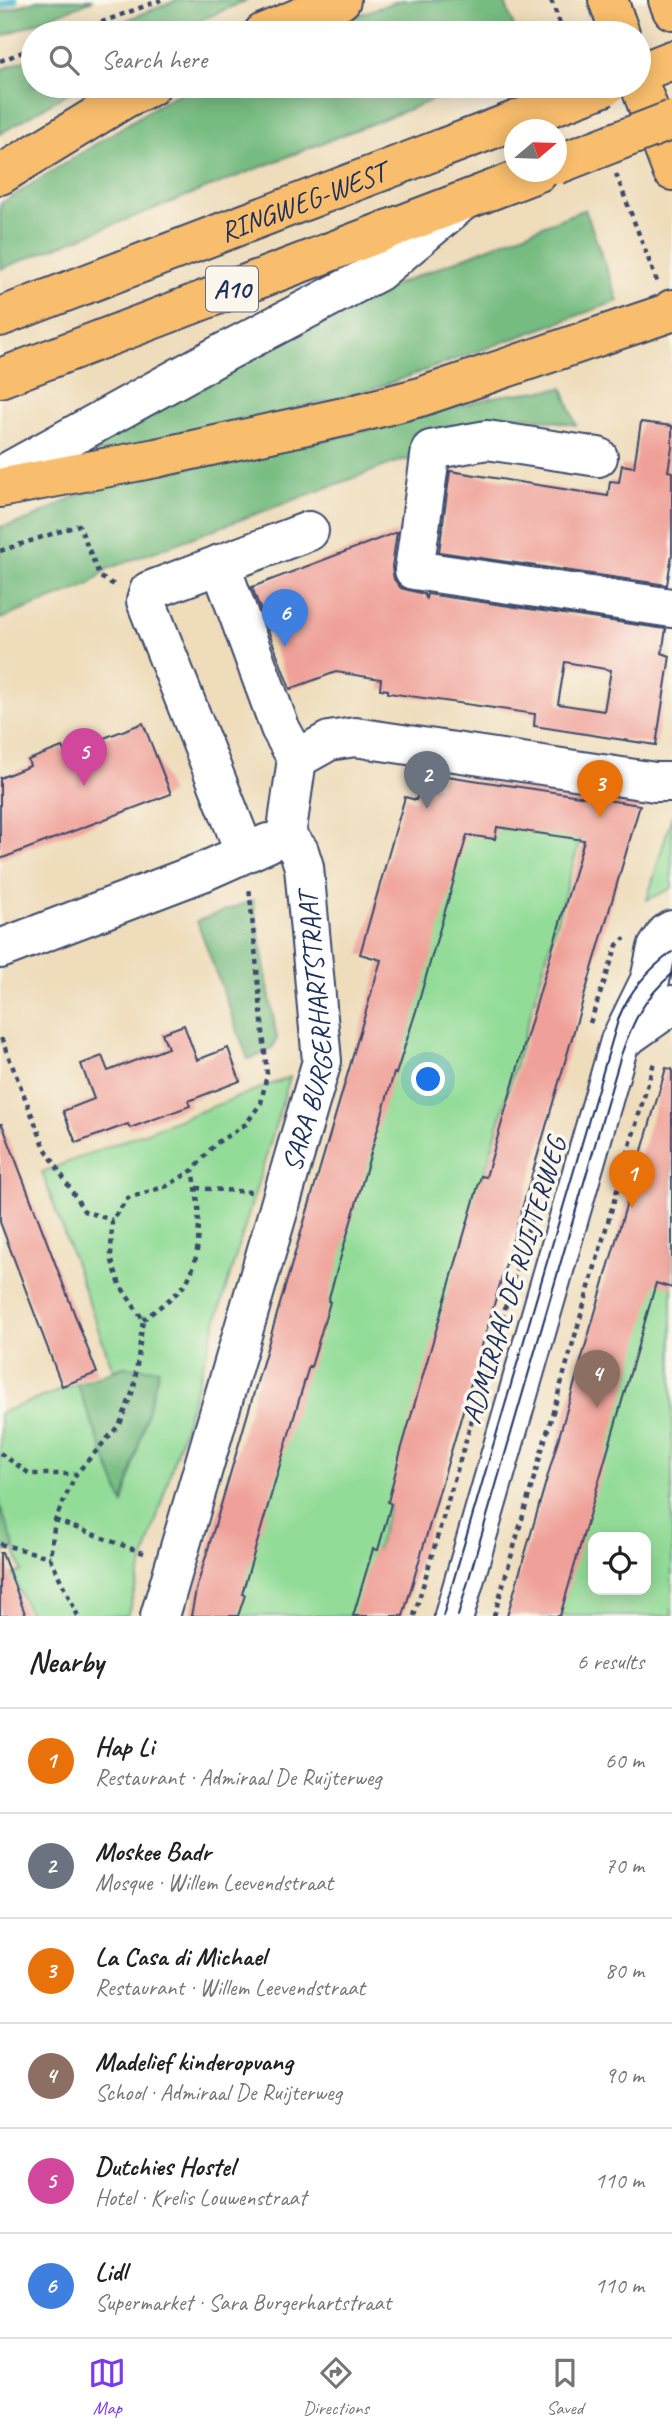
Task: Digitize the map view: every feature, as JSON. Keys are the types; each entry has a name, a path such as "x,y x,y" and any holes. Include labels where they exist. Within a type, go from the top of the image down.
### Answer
{"main road":[{"path":"291,21 341,0"},
{"path":"608,0 616,21"},
{"path":"668,0 672,10"},
{"path":"651,69 672,61"},
{"path":"0,175 126,98"},
{"name":"RINGWEG-WEST","path":"0,317 574,98"},
{"path":"645,98 672,171"},
{"path":"567,161 672,120"},
{"name":"RINGWEG-WEST","path":"0,378 513,182"},
{"path":"0,488 156,458 360,413 498,372 671,312"}],"street":[{"name":"A10","path":"0,476 225,352 378,272 463,201"},
{"path":"598,457 486,440 431,450 414,570 672,608"},
{"path":"247,869 146,601 149,591 309,531"},
{"path":"0,949 205,871 247,869 286,836 297,760 280,728 220,564"},
{"path":"297,760 329,741 355,737 655,782 672,782"},
{"name":"SARA BURGERHARTSTRAAT","path":"160,1616 322,1062 304,867 299,851 286,836"},
{"name":"ADMIRAAL DE RUIJTERWEG","path":"454,1616 605,1034 665,982 657,948 672,930"}],"path":[{"path":"105,21 161,0"},
{"path":"551,0 559,21"},
{"path":"0,61 21,53"},
{"path":"613,164 671,312"},
{"path":"0,551 79,525 100,577 146,601"},
{"path":"78,1616 50,1558 55,1520 76,1474 120,1424 134,1388 143,1320 120,1285 111,1258 112,1220 128,1198 167,1186 193,1170 215,1144 246,1124 261,1103 267,1074 247,869"},
{"path":"605,1034 617,945"},
{"path":"0,1041 2,1040 45,1148 84,1211 112,1220"},
{"path":"495,1616 654,1061 659,1052"},
{"name":"ADMIRAAL DE RUIJTERWEG","path":"414,1616 549,1158"},
{"path":"143,1320 185,1283 194,1261 199,1229 193,1170"},
{"path":"196,1188 283,1194"},
{"path":"0,1452 30,1474 76,1474"},
{"path":"55,1520 175,1565"},
{"path":"0,1544 50,1558"}],"green space":[{"path":"37,0 93,0 40,21 21,21 21,29 0,37 0,13"},
{"path":"177,0 248,0 198,21 124,21"},
{"path":"401,0 504,0 512,21 340,21"},
{"path":"21,62 21,98 59,98 0,134 0,70"},
{"path":"437,98 0,269 0,204 166,100"},
{"path":"585,209 618,301 373,389 208,433 67,459 335,309"},
{"path":"563,388 576,425 523,416 413,433 410,460 402,460 107,569 89,585 0,619 0,527 29,520 91,488 344,436 498,396"},
{"path":"672,815 672,888 647,900"},
{"path":"448,824 582,833 358,1616 216,1616"},
{"path":"253,900 277,1039 269,1050 248,1059 197,921"},
{"path":"290,1077 127,1616 30,1616 13,1575 22,1571 0,1506 0,1413 77,1384 124,1502 125,1367 113,1370 42,1172"},
{"path":"672,1161 672,1616 541,1616"},
{"path":"125,1367 159,1369 123,1503 77,1384"},
{"path":"0,1506 15,1548 0,1554"}],"building":[{"path":"641,422 672,426 668,471 672,472 672,554 667,585 439,552 450,471 608,496 610,481 619,482 622,465 634,467"},
{"path":"397,532 392,567 394,579 401,588 424,594 426,598 427,594 666,629 662,653 670,656 656,745 534,726 535,714 388,693 388,690 380,689 381,679 336,672 290,689 252,587","holes":["565,662 611,670 604,711 558,704"]},
{"path":"143,723 171,794 0,859 0,778 30,766 28,760 62,747 65,753"},
{"path":"440,775 640,805 403,1616 353,1616 373,1549 378,1550 391,1504 388,1502 400,1454 481,1176 486,1177 584,840 497,827 495,839 467,835 416,1011 396,1074 394,1073 328,1301 330,1302 242,1594 245,1595 238,1616 191,1616 196,1590 381,960 360,954 405,797 416,800 419,791 429,785 439,786"},
{"path":"184,1025 197,1060 228,1048 240,1081 188,1101 190,1106 130,1128 128,1124 76,1143 63,1111 94,1099 81,1064 102,1056 108,1071 168,1048 162,1033"},
{"path":"666,1068 672,1069 672,1288 656,1283 560,1616 507,1616"},
{"path":"0,1124 97,1373 62,1386 0,1222"},
{"path":"2,1553 26,1616 0,1616"}],"waterway":[{"path":"0,6 14,0"}],"tram line":[{"path":"443,1616 619,1017 641,981 672,952"},
{"path":"458,1616 621,1055 640,1011 672,974"}],"place":[{"name":"Lidl","path":"285,647"},
{"name":"Dutchies Hostel","path":"84,786"},
{"name":"Moskee Badr","path":"427,809"},
{"name":"La Casa di Michael","path":"600,818"},
{"name":"Hap Li","path":"632,1208"},
{"name":"Madelief kinderopvang","path":"597,1408"}]}
